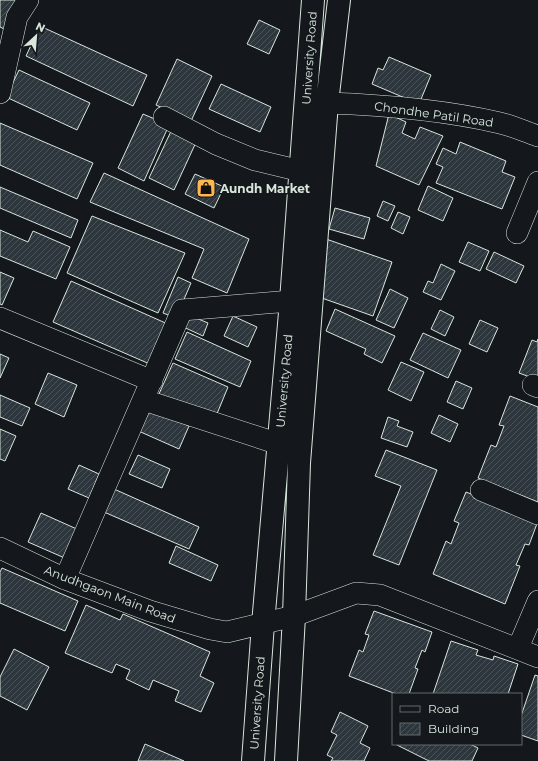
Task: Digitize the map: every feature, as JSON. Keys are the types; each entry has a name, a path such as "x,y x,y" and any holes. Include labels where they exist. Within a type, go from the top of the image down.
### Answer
{"main road":[{"name":"University Road","path":"286,761 294,616 299,463 301,171 313,0"},
{"name":"University Road","path":"253,761 263,624 279,444 301,301 339,0"}],"street":[{"path":"0,93 4,53 17,17 28,0"},
{"name":"Chondhe Patil Road","path":"327,103 381,105 420,110 501,124 538,136"},
{"path":"164,117 216,144 255,160 301,171"},
{"path":"517,233 538,182"},
{"path":"65,579 182,310 301,301"},
{"path":"0,318 152,381"},
{"path":"144,400 279,444"},
{"path":"481,490 538,514"},
{"name":"Anudhgaon Main Road","path":"0,548 65,579 150,611 210,629 227,632 263,624 294,616 356,593 380,595 538,657"},
{"path":"518,648 538,601"}],"building":[{"path":"0,0 17,0 4,29 0,27"},
{"path":"259,20 280,30 269,54 247,44"},
{"path":"40,26 147,75 133,106 26,56"},
{"path":"389,57 431,75 419,104 372,84 378,68 383,70"},
{"path":"177,59 212,76 191,121 156,105"},
{"path":"19,70 90,103 77,130 6,97"},
{"path":"221,84 271,107 260,132 209,109"},
{"path":"143,114 169,125 144,181 118,168"},
{"path":"389,114 406,122 402,133 415,139 420,127 443,136 419,185 376,166"},
{"path":"0,123 93,163 77,199 0,165"},
{"path":"173,127 198,138 174,190 149,178"},
{"path":"460,142 506,161 502,172 515,177 502,209 436,183 443,167 436,164 443,148 456,154"},
{"path":"104,173 249,239 227,293 192,278 204,249 90,202"},
{"path":"195,174 224,187 214,208 185,194"},
{"path":"428,186 453,198 443,221 418,210"},
{"path":"0,187 78,220 71,238 0,208"},
{"path":"383,201 395,206 388,221 377,216"},
{"path":"335,208 370,218 364,239 329,229"},
{"path":"398,212 410,217 403,234 391,228"},
{"path":"92,216 185,253 158,313 67,273"},
{"path":"0,230 28,242 33,231 70,247 56,279 0,256"},
{"path":"326,239 392,262 373,316 316,296"},
{"path":"468,242 489,251 480,271 459,262"},
{"path":"494,252 524,266 516,283 486,269"},
{"path":"441,264 455,271 441,300 423,292 428,281 433,283"},
{"path":"0,272 14,278 2,305 0,304"},
{"path":"178,277 191,283 176,318 163,313"},
{"path":"71,281 170,325 152,365 53,322"},
{"path":"390,289 408,298 394,328 376,320"},
{"path":"335,309 395,336 382,363 364,354 366,349 326,331"},
{"path":"440,310 454,317 445,336 431,329"},
{"path":"184,313 208,323 203,336 179,325"},
{"path":"233,316 257,327 248,347 224,336"},
{"path":"480,320 498,328 487,352 469,344"},
{"path":"187,332 251,361 240,387 175,359"},
{"path":"423,333 461,350 448,378 410,360"},
{"path":"538,339 538,380 519,373 532,340 537,342"},
{"path":"0,354 9,358 0,378"},
{"path":"401,362 424,372 411,401 388,390"},
{"path":"173,363 228,387 214,421 158,396"},
{"path":"48,373 77,385 64,417 35,404"},
{"path":"456,381 472,388 463,409 447,402"},
{"path":"0,395 30,408 22,426 0,417"},
{"path":"510,396 538,407 538,502 478,478 491,445 496,447 504,426 499,425"},
{"path":"144,406 189,426 179,449 134,429"},
{"path":"439,415 458,424 450,442 431,433"},
{"path":"388,417 399,421 397,426 413,432 407,447 381,438"},
{"path":"0,429 16,436 5,461 0,459"},
{"path":"386,450 437,470 399,565 373,555 401,486 375,476"},
{"path":"138,455 170,469 162,488 129,474"},
{"path":"79,465 99,474 89,498 68,489"},
{"path":"114,489 199,527 189,549 104,512"},
{"path":"466,492 538,521 529,545 525,544 516,565 520,566 505,604 433,574 446,541 451,544 459,523 454,521"},
{"path":"41,513 79,530 67,559 28,542"},
{"path":"176,546 218,565 211,581 169,563"},
{"path":"2,568 78,601 65,631 0,603 0,572"},
{"path":"86,605 120,620 123,614 210,652 200,676 214,683 201,712 175,701 179,691 153,680 149,690 126,679 130,670 116,664 112,673 65,653"},
{"path":"374,611 432,632 425,652 422,650 415,668 418,669 409,693 393,693 349,676 359,650 363,652 369,635 365,634"},
{"path":"451,641 478,650 476,655 493,660 494,656 518,664 508,693 433,693"},
{"path":"14,649 49,667 27,710 0,696 0,677"},
{"path":"535,675 538,676 538,741 522,735 522,713"},
{"path":"340,712 368,726 360,743 370,748 364,761 331,761 333,758 327,755 337,735 331,732"},
{"path":"145,744 184,761 138,761"},
{"path":"397,745 472,745 478,748 472,761 429,761"}],"place":[{"name":"Aundh Market","path":"206,188"}]}
